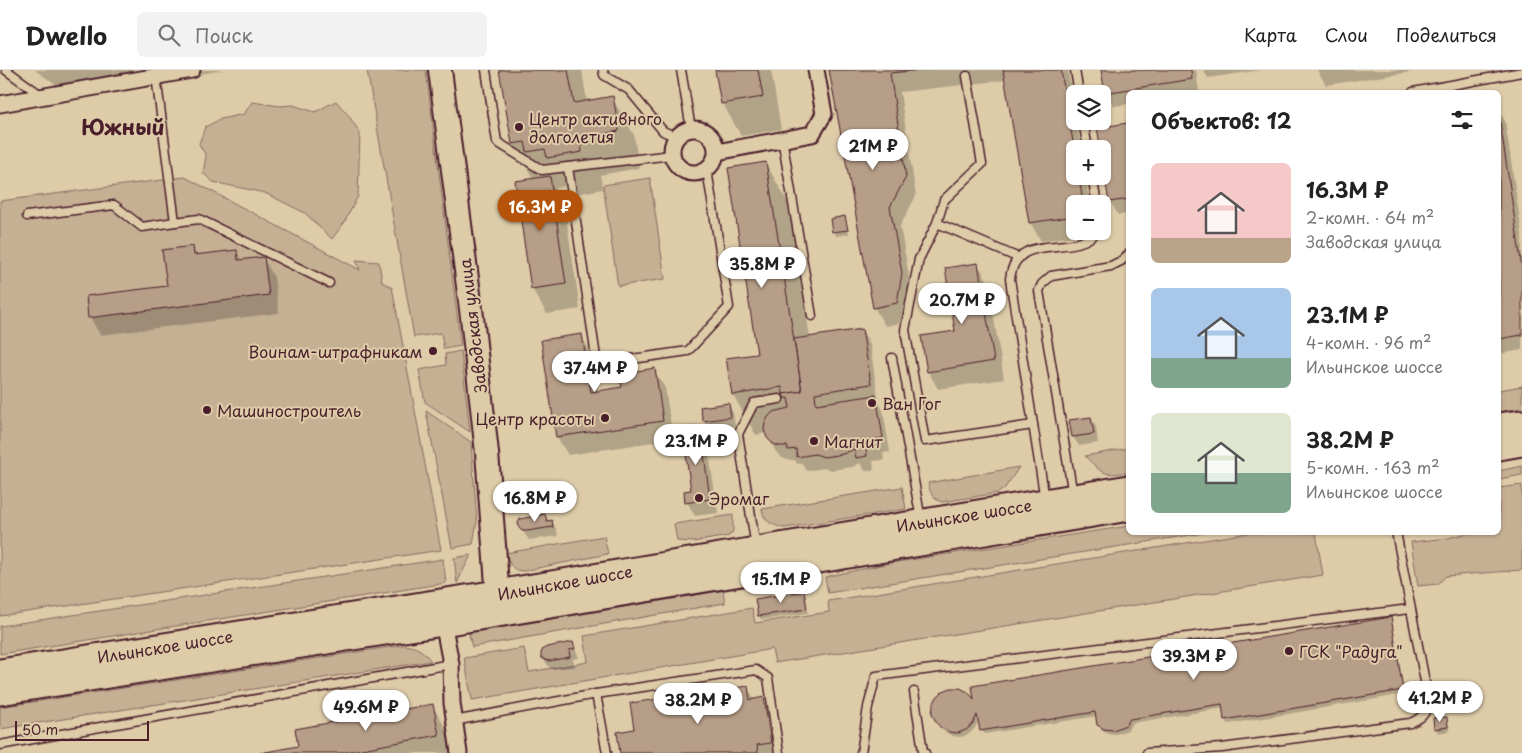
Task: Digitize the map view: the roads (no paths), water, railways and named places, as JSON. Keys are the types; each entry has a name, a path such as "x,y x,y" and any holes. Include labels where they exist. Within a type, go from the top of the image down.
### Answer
{"main road":[{"path":"1501,426 1522,423"},
{"path":"1501,447 1522,443"},
{"name":"Ильинское шоссе","path":"498,603 757,550 1126,488"},
{"name":"Ильинское шоссе","path":"0,692 498,603 1126,508"},
{"name":"Ильинское шоссе","path":"0,672 441,613"}],"street":[{"path":"0,104 192,70"},
{"name":"Заводская улица","path":"440,70 472,317 487,453 498,603"},
{"path":"717,152 782,138 812,134 824,114 816,70"},
{"path":"691,129 702,130 708,133 716,145 717,152 712,165 700,173 686,172 675,164 672,155 672,143 676,137 681,132 691,129"},
{"path":"441,613 451,664 452,703 459,753"}],"lane":[{"path":"6,70 44,97"},
{"path":"486,70 497,142 542,170 672,155"},
{"path":"603,70 604,75 629,90 663,131 676,137"},
{"path":"682,70 691,129"},
{"path":"1074,70 1076,85"},
{"path":"1423,90 1506,73 1522,72"},
{"path":"156,76 175,222"},
{"path":"967,76 982,164 944,200 937,223 919,259 905,330 924,442 1033,425"},
{"path":"782,138 812,316"},
{"path":"568,167 597,364 688,351 729,307 707,170"},
{"path":"27,216 114,205 142,227 199,219 330,283"},
{"path":"937,223 1019,258"},
{"path":"1045,502 1010,280 1011,272 1022,254 1032,249 1089,240"},
{"path":"1073,497 1039,291 1042,284 1051,276 1111,266 1126,257"},
{"path":"892,358 922,522"},
{"path":"757,550 738,434 754,403 779,399"},
{"path":"1147,753 1222,748 1410,723 1421,718 1427,708 1428,697 1397,535"},
{"path":"861,753 868,707 876,676 1410,609"},
{"path":"0,745 451,664"},
{"path":"454,721 596,694 756,670 768,678 779,753"},
{"path":"914,692 923,751 925,753"},
{"path":"596,694 607,753"}],"place":[{"name":"Центр активного долголетия","path":"519,127"},
{"name":"Воинам-штрафникам","path":"433,351"},
{"name":"Ван Гог","path":"872,403"},
{"name":"Машиностроитель","path":"207,410"},
{"name":"Центр красоты","path":"605,418"},
{"name":"Магнит","path":"814,441"},
{"name":"Эромаг","path":"699,498"},
{"name":"ГСК \"Радуга\"","path":"1289,651"}],"district":[{"name":"Южный","path":"123,126"}]}
